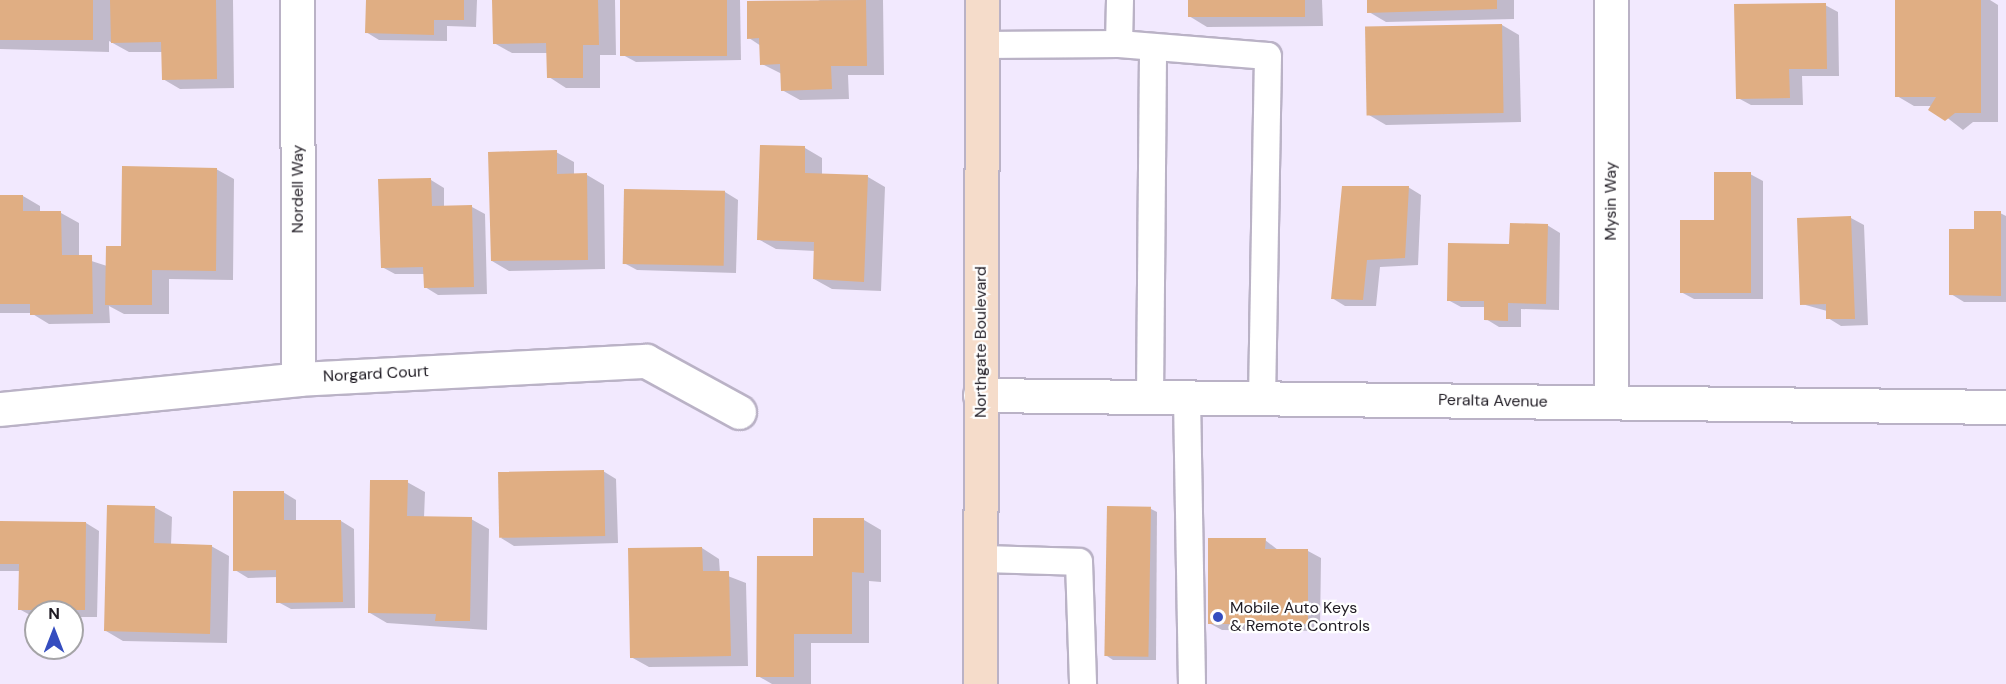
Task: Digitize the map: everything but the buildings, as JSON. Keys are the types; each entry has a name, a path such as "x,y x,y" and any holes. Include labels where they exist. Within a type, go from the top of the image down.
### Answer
{"main road":[{"name":"Northgate Boulevard","path":"980,684 982,0"}],"street":[{"name":"Nordell Way","path":"297,0 298,379"},
{"name":"Mysin Way","path":"1611,0 1611,402"},
{"name":"Norgard Court","path":"0,409 298,379 646,361 739,412"},
{"name":"Peralta Avenue","path":"980,395 2006,406"}],"lane":[{"path":"1119,44 1120,0"},
{"path":"982,45 1119,44 1153,49 1268,56 1262,398"},
{"path":"1150,398 1153,49"},
{"path":"1187,398 1192,684"},
{"path":"980,559 1079,562 1083,684"}],"place":[{"name":"Mobile Auto Keys & Remote Controls","path":"1218,617"}]}
